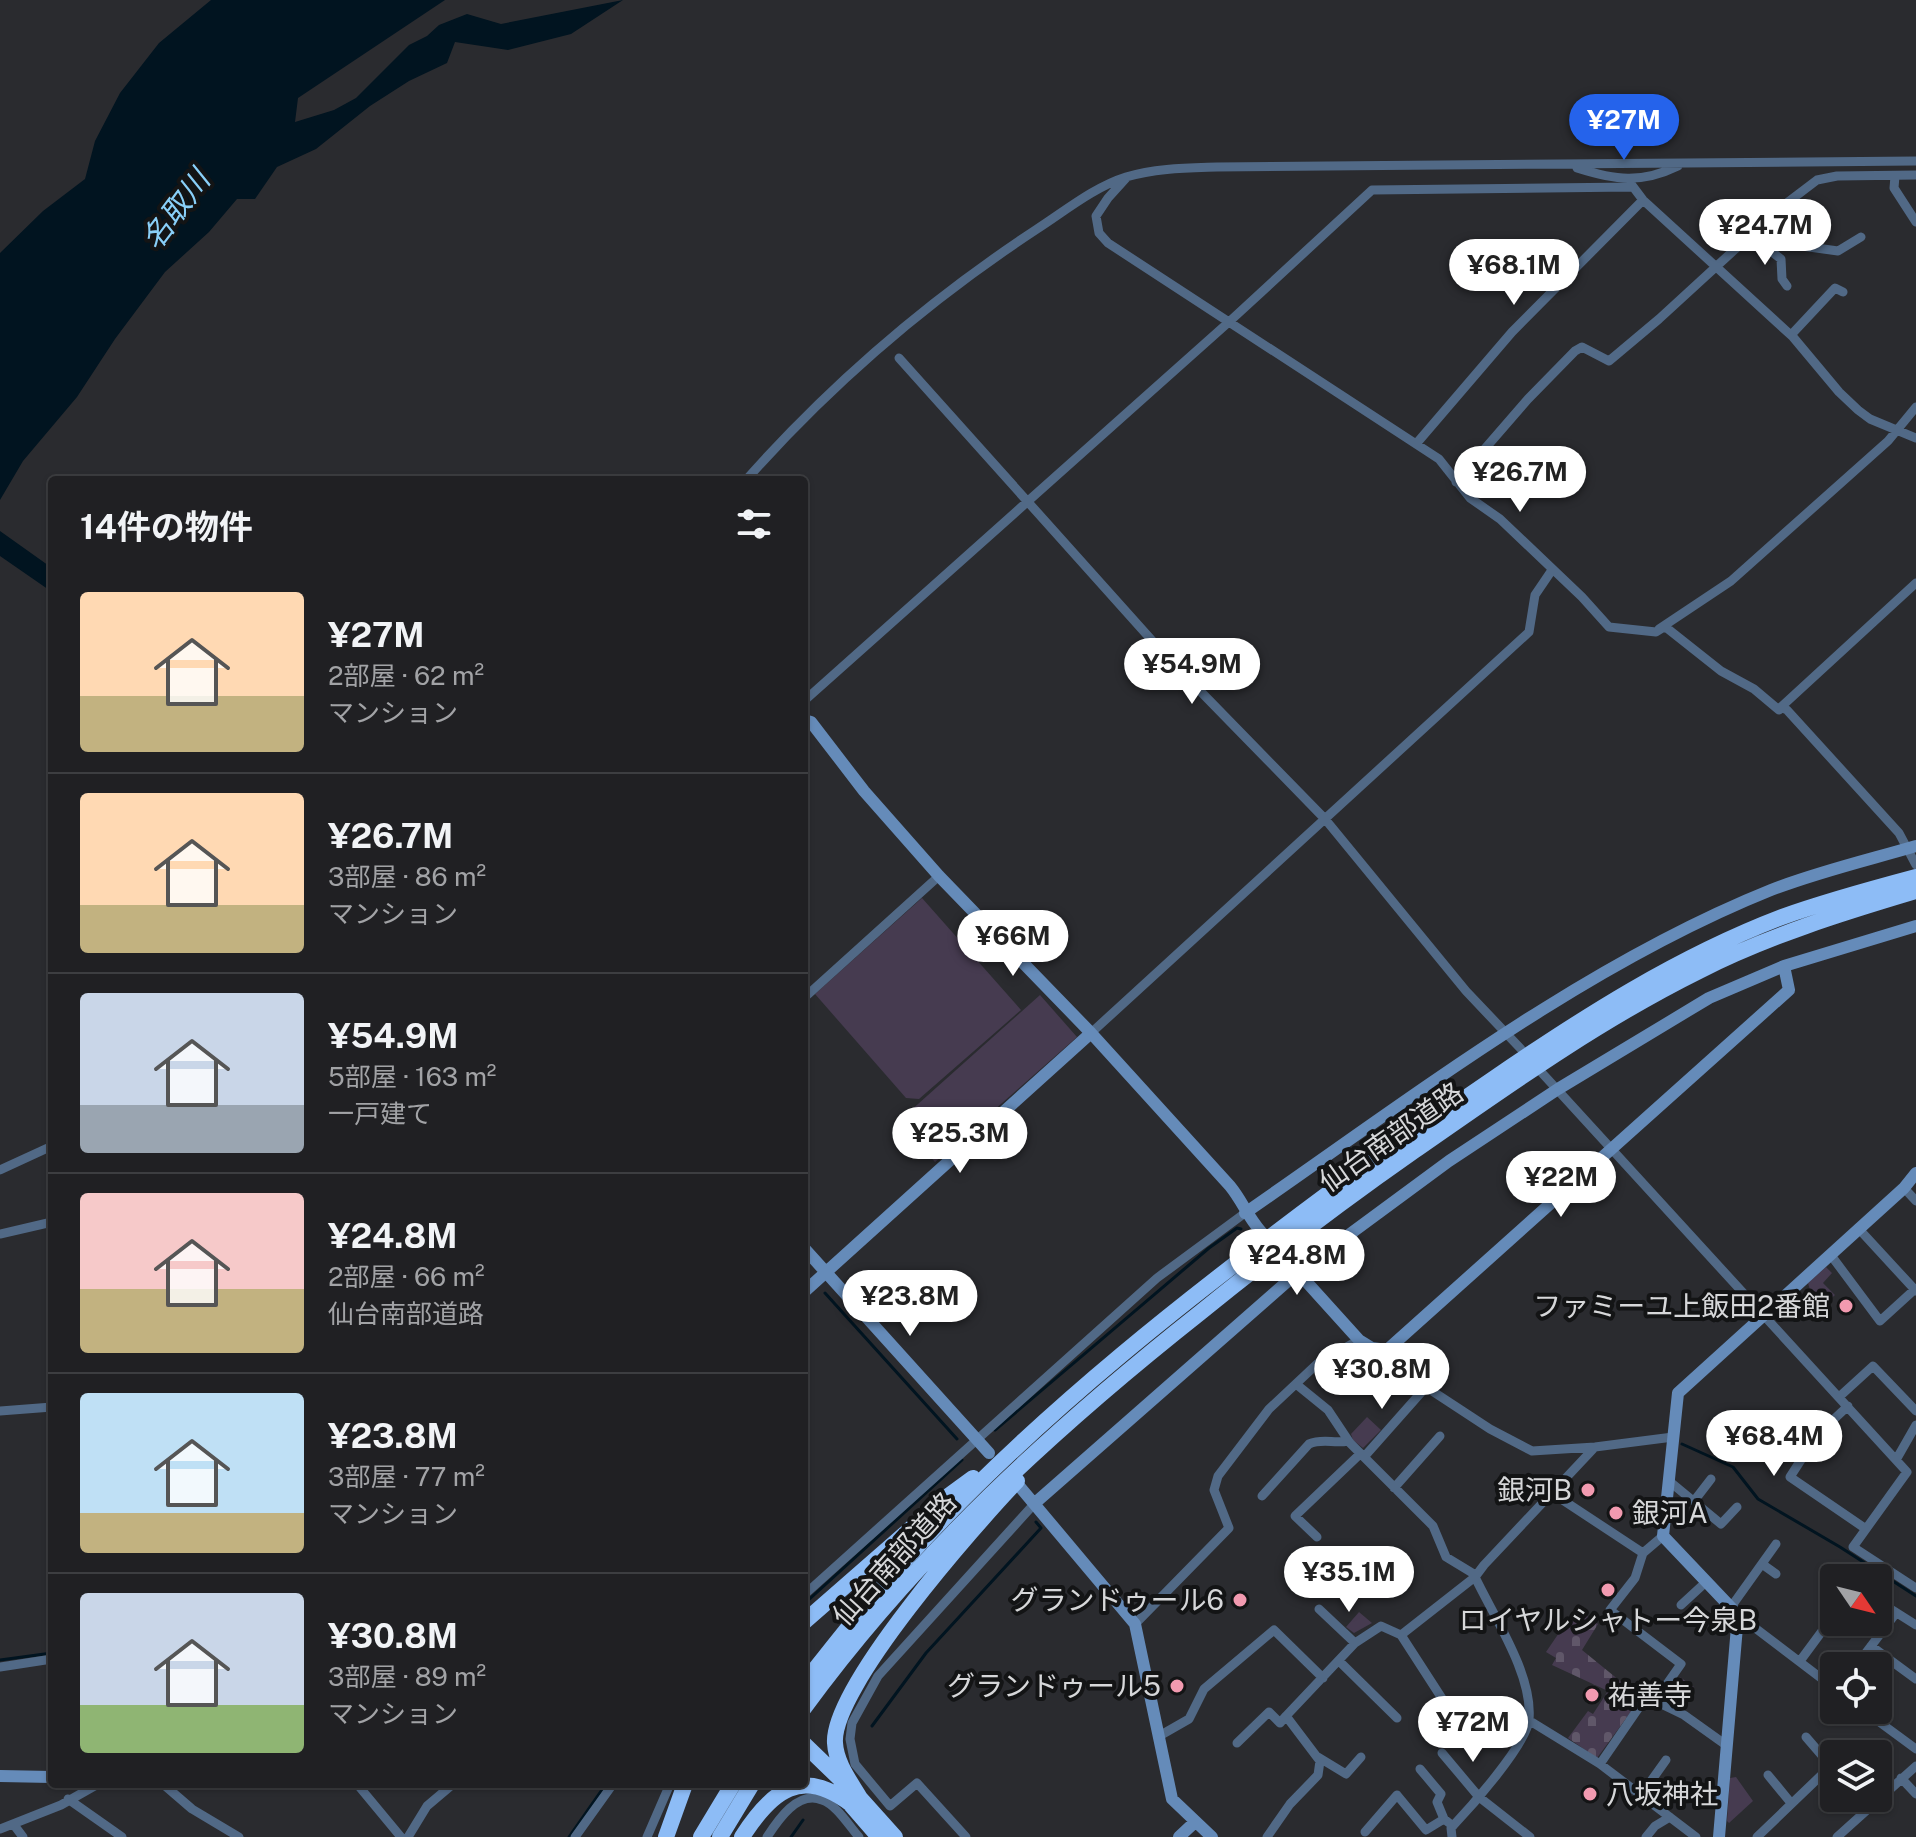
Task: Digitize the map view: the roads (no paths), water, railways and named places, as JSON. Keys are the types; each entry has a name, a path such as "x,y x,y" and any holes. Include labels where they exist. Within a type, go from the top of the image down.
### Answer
{"highway":[{"name":"仙台南部道路","path":"808,1678 896,1570 1021,1443 1101,1373 1281,1229 1390,1149 1575,1024 1659,975 1770,922 1916,877"},
{"name":"仙台南部道路","path":"808,1703 867,1625 965,1518 1029,1456 1125,1372 1359,1190 1603,1024 1698,971 1834,915 1916,891"},
{"path":"856,1802 837,1759 834,1742 836,1723 858,1680 920,1594 968,1535 1125,1372"},
{"path":"808,1619 947,1497 1021,1443"},
{"path":"808,1748 856,1802 879,1837"},
{"path":"808,1760 895,1837"},
{"path":"808,1786 820,1786 856,1802"},
{"path":"666,1837 684,1788"},
{"path":"701,1837 731,1788"},
{"path":"720,1837 750,1788"},
{"path":"742,1837 764,1809 788,1788"}],"street":[{"path":"750,476 806,416 916,316 1029,234 1086,197 1127,177 1165,169 1217,167 1916,161"},
{"path":"808,697 1230,321 1372,190 1630,183 1664,173 1681,164"},
{"path":"1567,165 1630,183 1643,200 1791,335 1833,386 1858,410 1916,438"},
{"path":"1456,482 1528,399 1575,351 1582,347 1589,348 1609,361 1769,217 1817,180 1837,176 1916,175"},
{"path":"1895,176 1894,188 1916,222"},
{"path":"1127,177 1096,216 1099,233 1108,243 1439,459 1470,498 1500,519 1609,627 1656,632 1664,627 1678,634 1727,676 1754,689 1779,710 1916,583"},
{"path":"1416,444 1512,332 1643,200"},
{"path":"1769,217 1795,243 1838,251 1861,237"},
{"path":"1750,235 1781,259"},
{"path":"1787,286 1782,279 1781,259 1795,243"},
{"path":"1791,335 1835,288 1843,292"},
{"path":"899,358 1165,655 1325,819 1505,1035 1521,1049"},
{"path":"1656,632 1731,581 1888,441 1916,407"},
{"path":"808,1288 1529,632 1535,595 1552,570"},
{"path":"1781,707 1797,720 1899,833 1911,848 1916,865"},
{"path":"808,721 939,876 1091,1033 1230,1186 1241,1200 1245,1213 1262,1233"},
{"path":"808,1591 1157,1278 1245,1213 1505,1035 1648,948 1772,890 1911,848"},
{"path":"808,994 939,876"},
{"path":"966,1837 917,1783 890,1806 855,1764 850,1739 852,1723 878,1676 1035,1503 1297,1273 1449,1161 1558,1089 1709,998 1784,966 1916,926"},
{"path":"1284,1257 1359,1340 1387,1350 1789,990 1784,966"},
{"path":"1542,1073 1907,1472 1853,1547 1916,1588"},
{"path":"0,1170 48,1148"},
{"path":"1655,1701 1681,1664 1610,1610 1635,1578 1643,1553 1663,1536 1678,1393 1904,1188 1916,1173"},
{"path":"1904,1188 1916,1201"},
{"path":"0,1234 48,1223"},
{"path":"1830,1254 1880,1321 1915,1291 1858,1228"},
{"path":"808,1252 989,1453"},
{"path":"1135,1624 1229,1528 1214,1490 1218,1476 1269,1409 1317,1364 1359,1340"},
{"path":"1380,1349 1386,1359 1426,1387 1490,1429 1532,1451 1673,1437"},
{"path":"1839,1397 1873,1366 1916,1411"},
{"path":"1296,1384 1328,1410 1348,1441 1433,1526 1446,1557 1474,1574 1514,1651 1530,1721 1511,1755 1479,1797 1448,1822 1426,1830 1397,1795 1365,1832"},
{"path":"1317,1537 1295,1516 1362,1455 1426,1387"},
{"path":"1848,1406 1817,1435 1790,1477 1866,1529"},
{"path":"0,1411 48,1407"},
{"path":"1896,1460 1916,1425"},
{"path":"1394,1488 1440,1436"},
{"path":"1262,1496 1309,1444 1320,1440 1334,1444 1348,1441"},
{"path":"1401,1635 1475,1577 1595,1447"},
{"path":"1694,1501 1711,1479"},
{"path":"1669,1481 1721,1524 1737,1507"},
{"path":"1020,1487 1135,1624 1161,1735 1172,1799 1212,1837"},
{"path":"1552,1493 1643,1553"},
{"path":"1663,1536 1734,1611 1820,1677"},
{"path":"1719,1837 1734,1611 1776,1544"},
{"path":"1762,1564 1776,1574"},
{"path":"1681,1605 1706,1582"},
{"path":"1319,1609 1355,1643"},
{"path":"1892,1610 1916,1625"},
{"path":"1866,1652 1896,1613"},
{"path":"1237,1743 1269,1712 1280,1723 1355,1643 1381,1626 1401,1635 1443,1700"},
{"path":"1161,1735 1189,1719 1204,1689 1274,1630 1323,1678"},
{"path":"1800,1661 1820,1634"},
{"path":"1871,1646 1916,1679"},
{"path":"0,1667 48,1660"},
{"path":"1339,1661 1397,1718"},
{"path":"1600,1764 1642,1703 1655,1701 1684,1715 1726,1745"},
{"path":"1267,1837 1290,1804 1318,1775 1320,1761 1286,1716"},
{"path":"1530,1721 1600,1764 1696,1837"},
{"path":"1882,1724 1916,1749"},
{"path":"1806,1737 1820,1751"},
{"path":"1442,1753 1479,1797 1530,1837"},
{"path":"1316,1755 1346,1774 1361,1757"},
{"path":"1641,1795 1666,1760"},
{"path":"1892,1786 1916,1766"},
{"path":"1420,1769 1441,1794 1437,1802 1451,1828 1452,1837"},
{"path":"1768,1775 1791,1803"},
{"path":"0,1776 48,1777"},
{"path":"1757,1837 1820,1776"},
{"path":"1901,1778 1916,1794"},
{"path":"0,1829 61,1805 90,1788"},
{"path":"168,1788 192,1809 239,1837"},
{"path":"360,1788 401,1837"},
{"path":"408,1837 427,1806 448,1788"},
{"path":"575,1837 610,1788"},
{"path":"647,1837 668,1788"},
{"path":"767,1837 782,1813 807,1798 823,1800 859,1837"},
{"path":"68,1799 122,1837"},
{"path":"1837,1837 1864,1812"},
{"path":"1646,1837 1655,1826 1670,1817"},
{"path":"1179,1837 1195,1822"},
{"path":"14,1825 23,1837"}],"water":[{"name":"名取川","path":"211,0 445,0 298,98 295,122 334,110 356,98 409,45 427,36 439,25 467,14 501,24 623,0 571,34 508,50 455,42 447,63 409,81 370,106 316,149 277,167 255,199 237,199 209,232 165,272 77,397 23,461 0,500 0,253 43,211 85,179 95,141 120,93 159,43"},
{"path":"0,531 48,565 48,589 0,556"}],"waterway":[{"path":"995,1430 1209,1248 1237,1228 1241,1229"},
{"path":"825,1293 957,1439"},
{"path":"1682,1444 1733,1467 1758,1499 1916,1596"},
{"path":"808,1600 962,1460"},
{"path":"872,1726 926,1653 1041,1528 1036,1522"},
{"path":"0,1660 48,1654"},
{"path":"569,1837 603,1788"},
{"path":"791,1837 803,1820"}],"place":[{"name":"ファミーユ上飯田2番館","path":"1846,1306"},
{"name":"銀河B","path":"1588,1490"},
{"name":"銀河A","path":"1616,1513"},
{"name":"ロイヤルシャトー今泉B","path":"1608,1590"},
{"name":"グランドゥール6","path":"1240,1600"},
{"name":"グランドゥール5","path":"1177,1686"},
{"name":"祐善寺","path":"1592,1695"},
{"name":"八坂神社","path":"1590,1794"}]}
